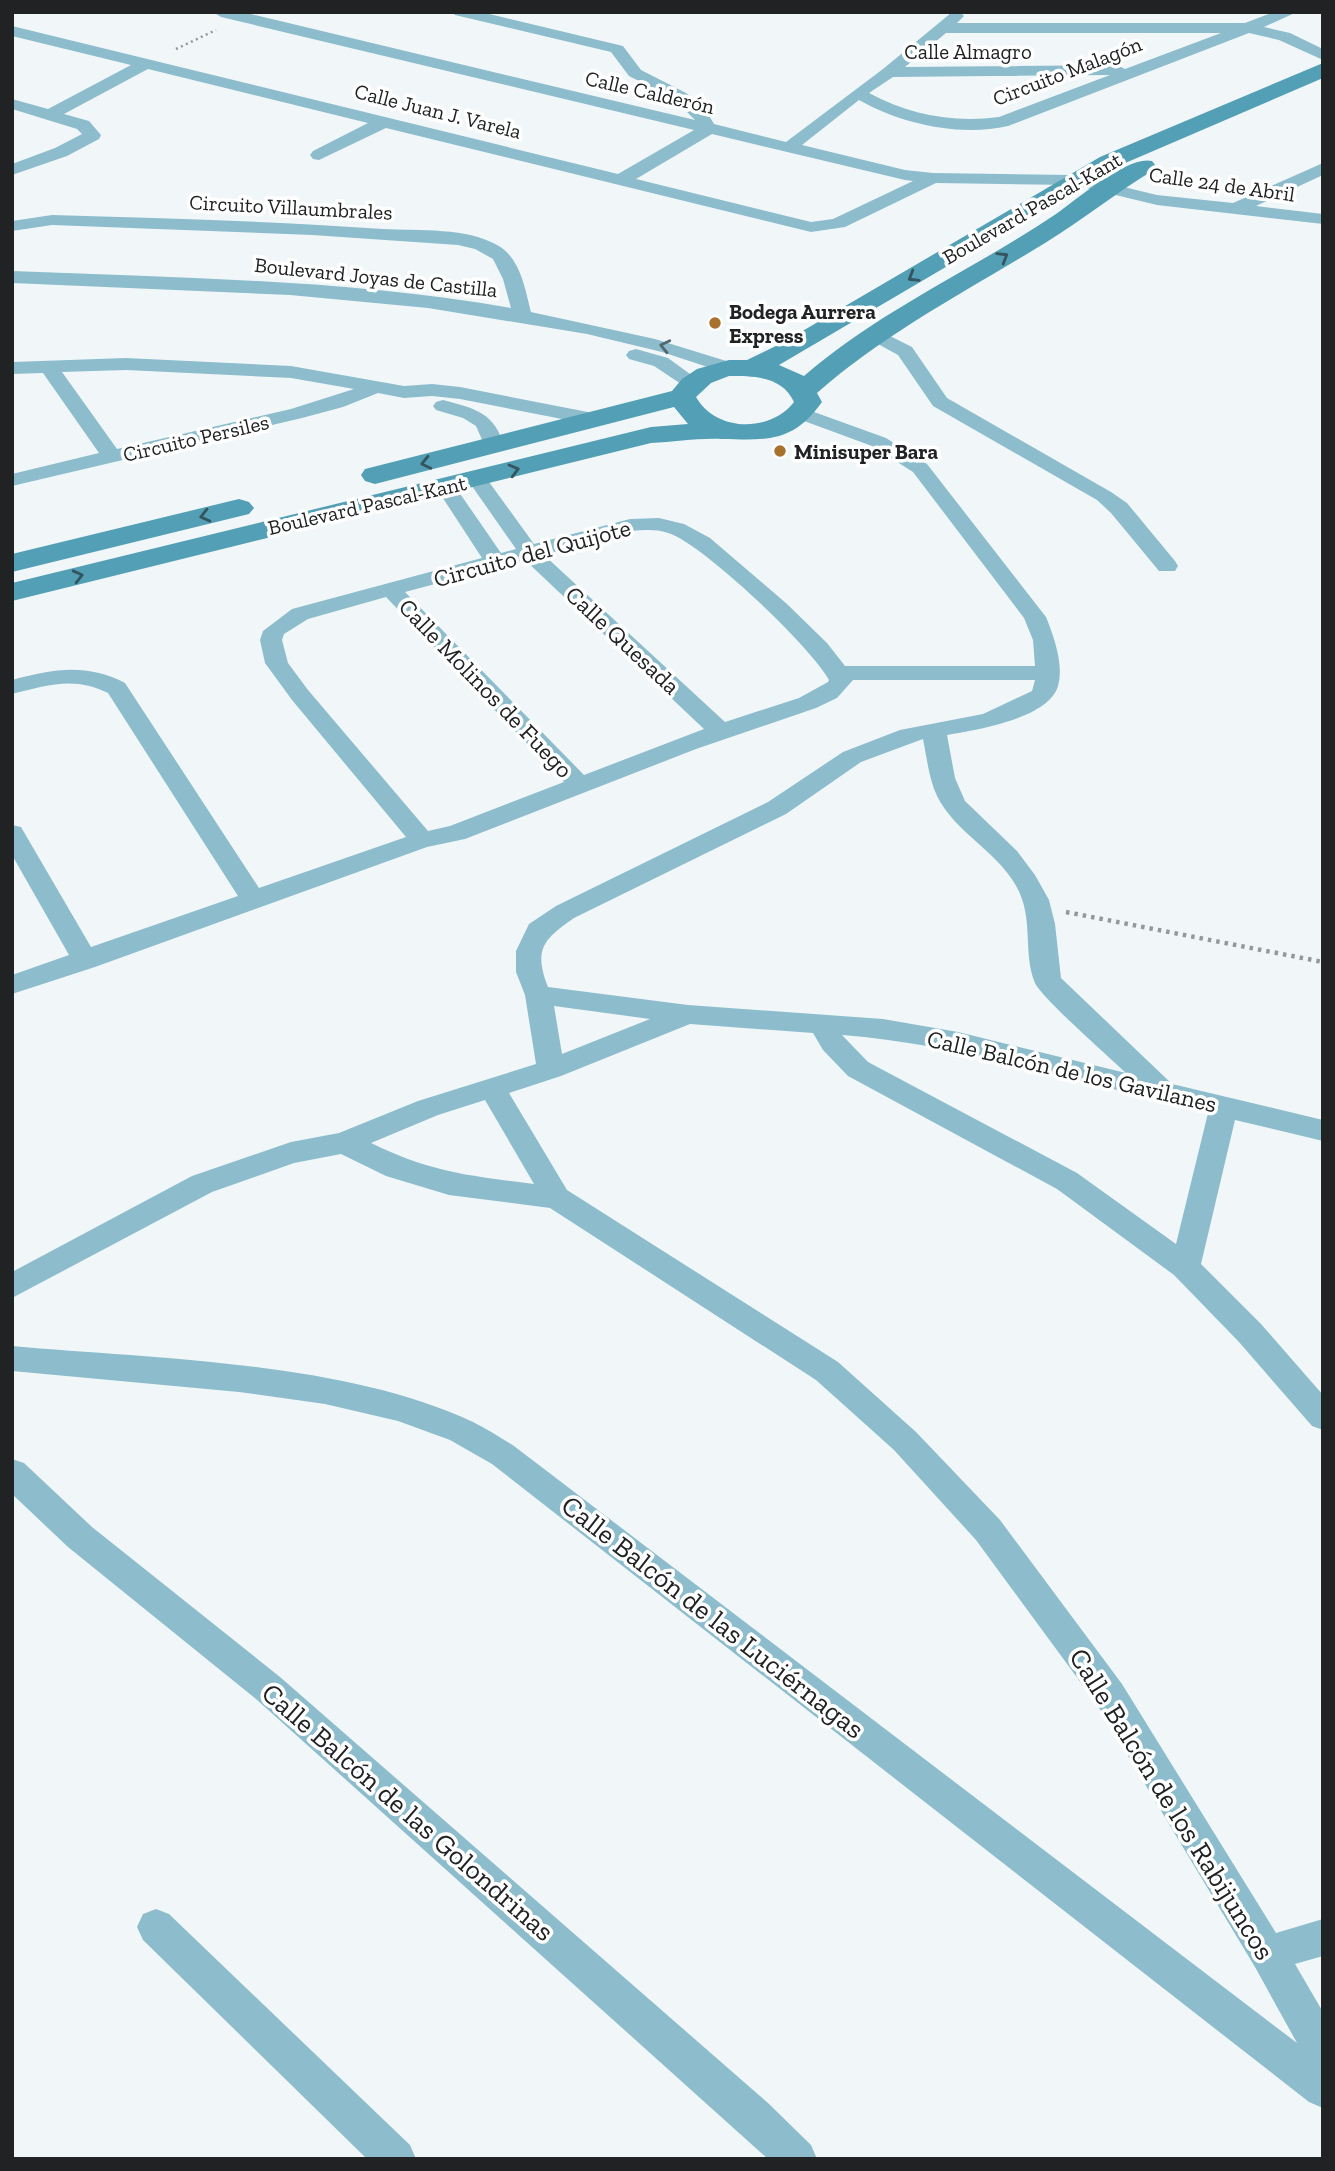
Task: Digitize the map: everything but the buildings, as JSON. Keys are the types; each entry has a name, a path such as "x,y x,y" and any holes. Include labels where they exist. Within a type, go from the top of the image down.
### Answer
{"street":[{"name":"Calle Calderón","path":"221,12 877,169 933,178 1074,180"},
{"path":"460,12 617,49 635,73 680,96 698,111 708,129 621,180"},
{"path":"790,147 889,72 961,12"},
{"path":"1284,14 1291,25 1323,38"},
{"name":"Circuito Malagón","path":"858,93 879,105 933,120 978,126 1018,118 1132,70 1284,14"},
{"path":"942,28 1248,28 1284,36 1323,54"},
{"name":"Calle Juan J. Varela","path":"12,31 811,227 829,226 897,198 933,178"},
{"path":"50,115 145,64"},
{"name":"Calle Almagro","path":"889,72 1132,70"},
{"name":"Boulevard Pascal-Kant","path":"349,481 598,420 687,389 707,373 741,368 791,349 1108,162 1323,70"},
{"name":"Boulevard Pascal-Kant","path":"12,563 293,504 445,486 651,435 770,430 789,423 831,364 1072,216 1136,171 1173,150 1323,88"},
{"path":"12,104 92,131 93,135 82,142 12,169"},
{"path":"319,155 386,121"},
{"path":"12,150 18,156 12,169"},
{"path":"1232,211 1318,173"},
{"name":"Calle 24 de Abril","path":"1074,180 1157,200 1232,211 1323,219"},
{"name":"Circuito Villaumbrales","path":"12,226 37,220 74,220 361,232 471,242 494,251 501,257 510,271 522,315"},
{"name":"Boulevard Joyas de Castilla","path":"12,277 335,292 522,315 679,349 741,368"},
{"name":"Boulevard Joyas de Castilla","path":"12,290 274,298 428,313 513,327 648,358 661,362 687,389"},
{"path":"876,335 905,352 915,362 940,402 1104,496 1119,508 1167,566"},
{"path":"12,368 180,365 291,372 404,392 476,416 491,433 494,447"},
{"path":"49,367 112,457"},
{"path":"551,1069 538,995 529,972 529,951 538,930 565,912 777,808 852,757 890,740 989,720 1042,695 1047,684 1044,640 1035,617 920,468 902,453 804,402 784,376 741,368"},
{"name":"Circuito Persiles","path":"12,480 296,414 336,403 377,387"},
{"path":"687,389 686,411 701,422 724,430"},
{"path":"404,392 432,390 460,393 598,420"},
{"name":"Calle Quesada","path":"478,479 530,553 720,731"},
{"path":"445,486 496,562"},
{"name":"Boulevard Pascal-Kant","path":"12,592 293,504"},
{"name":"Circuito del Quijote","path":"422,840 300,695 277,663 271,640 274,631 300,614 630,525 656,522 690,533 802,632 828,658 838,673"},
{"name":"Calle Molinos de Fuego","path":"391,590 581,786"},
{"path":"12,985 422,840 456,833 720,731 818,699 838,687 841,680 838,673 1048,673"},
{"path":"12,687 73,674 100,678 117,688 254,900"},
{"path":"934,732 943,781 953,803 1020,872 1038,906 1044,922 1044,966 1048,982 1161,1090"},
{"path":"12,833 86,961"},
{"name":"Calle Balcón de los Gavilanes","path":"538,995 688,1014 883,1029 958,1042 1323,1131"},
{"path":"12,1286 202,1184 291,1153 344,1143 428,1108 551,1069 688,1014"},
{"path":"820,1023 832,1044 858,1069 1067,1181 1185,1267 1250,1333 1323,1417"},
{"name":"Calle Balcón de los Rabijuncos","path":"492,1088 557,1198"},
{"path":"1185,1267 1224,1107"},
{"name":"Calle Balcón de los Rabijuncos","path":"344,1143 396,1168 449,1184 557,1198 827,1371 914,1451 988,1530 1110,1695 1268,1954 1323,2051"},
{"name":"Calle Balcón de las Luciérnagas","path":"12,1358 239,1379 324,1391 401,1409 461,1431 503,1455 1323,2088"},
{"name":"Calle Balcón de las Golondrinas","path":"12,1473 80,1537 268,1688 754,2117 797,2159"},
{"path":"156,1927 396,2159"},
{"path":"1268,1954 1323,1937"}],"path":[{"path":"145,64 242,17"},
{"path":"1038,906 1323,962"}],"place":[{"name":"Bodega Aurrera Express","path":"715,323"},
{"name":"Minisuper Bara","path":"780,451"}]}
